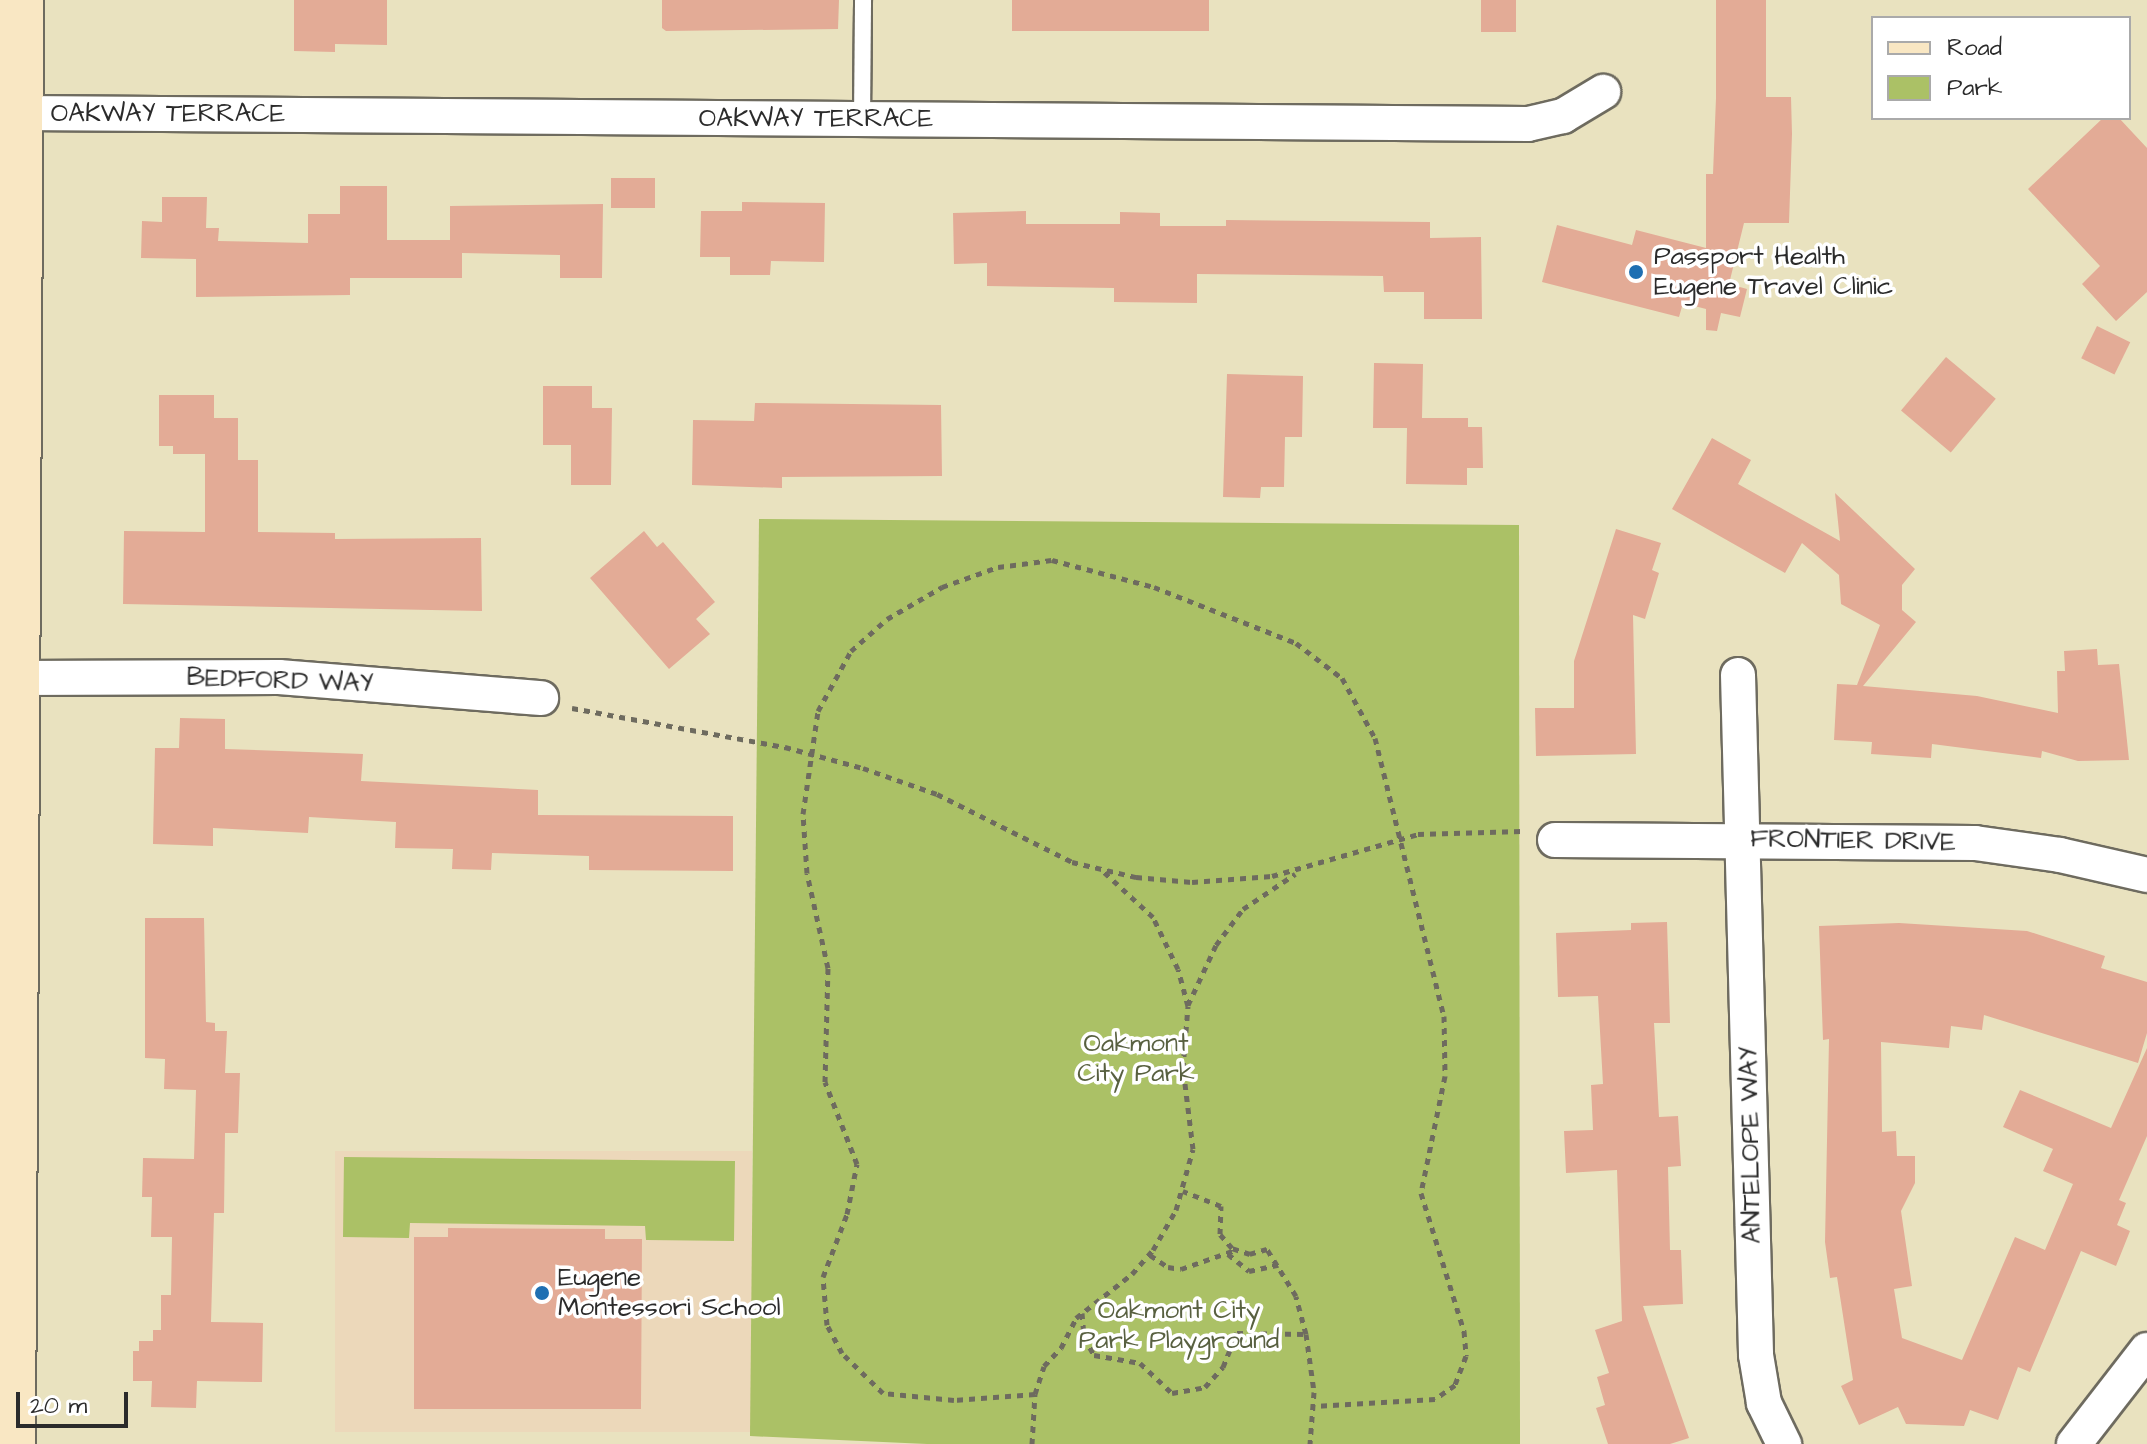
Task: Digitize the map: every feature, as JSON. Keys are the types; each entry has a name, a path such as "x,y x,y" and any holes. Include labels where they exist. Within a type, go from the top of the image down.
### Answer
{"main road":[{"path":"13,1444 8,1154 18,678 9,628 14,99 21,0"}],"street":[{"name":"OAKWAY TERRACE","path":"14,99 862,119 1528,124 1563,116 1603,92"},
{"name":"ANTELOPE WAY","path":"1738,675 1756,1355 1764,1403 1784,1444"},
{"name":"BEDFORD WAY","path":"18,678 279,677 541,698"},
{"name":"FRONTIER DRIVE","path":"1555,840 1975,843 2060,855 2147,875"},
{"path":"2074,1444 2147,1350"}],"lane":[{"path":"862,119 863,0"}],"path":[{"path":"1035,1394 954,1400 883,1393 842,1353 827,1325 823,1277 847,1214 857,1164 825,1082 828,968 803,836 809,753 818,711 837,669 887,619 970,575 1028,561 1068,561 1230,614 1318,658 1342,678 1369,719 1445,1033 1445,1076 1421,1193 1464,1331 1466,1356 1455,1385 1435,1399 1314,1406"},
{"path":"541,698 598,715 809,753 912,784 1039,848 1100,869 1192,882 1299,871 1400,838 1450,831 1534,831 1555,840"},
{"path":"1100,869 1153,917 1174,959 1188,1006"},
{"path":"1032,1444 1035,1394 1044,1366 1082,1312 1150,1255 1183,1191 1193,1149 1183,1068 1188,1006 1216,945 1243,909 1299,871"},
{"path":"1183,1191 1221,1206 1220,1234 1235,1250 1250,1254 1267,1249 1296,1296 1306,1334 1314,1406 1310,1444"},
{"path":"1150,1255 1168,1267 1181,1269 1235,1250"},
{"path":"1228,1254 1249,1271 1278,1265"},
{"path":"1082,1312 1084,1337 1094,1355 1140,1363 1172,1393 1205,1387 1223,1367 1237,1333 1306,1334"}],"shaded area":[{"name":"Eugene Montessori School","path":"335,1151 752,1151 752,1432 335,1432"}],"green space":[{"name":"Oakmont City Park","path":"759,519 1519,525 1520,1444 927,1444 750,1436"},
{"path":"344,1157 735,1161 734,1241 646,1240 645,1226 410,1223 409,1238 343,1237"}],"building":[{"path":"294,0 387,0 387,45 335,44 335,52 294,51"},
{"path":"662,0 839,0 838,29 666,31 662,28"},
{"path":"1012,0 1209,0 1209,31 1012,31"},
{"path":"1481,0 1516,0 1516,32 1481,32"},
{"path":"1716,0 1766,0 1766,97 1791,97 1789,223 1744,223 1729,284 1747,289 1740,317 1721,313 1717,331 1706,330 1706,309 1683,303 1679,317 1542,282 1557,225 1632,245 1636,230 1706,248 1706,174 1713,174"},
{"path":"2101,120 2121,120 2147,148 2147,292 2116,321 2082,284 2100,266 2028,189"},
{"path":"611,178 655,178 655,208 611,208"},
{"path":"340,186 387,186 387,240 450,240 450,206 603,204 602,278 560,278 560,255 462,253 462,278 350,278 350,295 196,297 196,259 141,258 142,221 162,222 162,197 207,197 206,228 219,228 218,241 308,243 308,214 340,214"},
{"path":"742,202 825,203 824,262 771,261 770,275 730,275 730,257 700,257 701,211 742,211"},
{"path":"1026,211 1026,224 1120,224 1120,212 1160,213 1160,226 1226,226 1226,220 1430,222 1430,238 1481,237 1482,319 1424,319 1424,292 1384,292 1383,276 1197,274 1197,303 1114,302 1114,288 987,286 987,263 954,264 953,213"},
{"path":"2097,326 2130,342 2114,375 2081,358"},
{"path":"1946,357 1996,399 1951,452 1901,411"},
{"path":"1374,363 1423,364 1422,418 1468,418 1468,427 1482,427 1483,468 1467,468 1467,485 1406,484 1407,428 1373,428"},
{"path":"1227,374 1303,376 1302,437 1285,437 1284,487 1261,487 1260,498 1223,497"},
{"path":"543,386 592,386 592,408 612,408 611,485 571,485 571,445 543,445"},
{"path":"159,395 214,395 214,418 238,418 238,460 258,460 258,532 335,533 335,539 481,538 482,611 123,604 124,531 205,532 205,454 173,454 173,446 159,446"},
{"path":"755,403 941,405 942,476 782,477 782,488 692,485 693,420 754,421"},
{"path":"1712,438 1751,460 1738,484 1840,541 1835,493 1915,569 1902,585 1902,610 1916,622 1863,686 1977,696 2058,713 2057,671 2065,671 2064,651 2097,649 2098,665 2119,664 2129,760 2078,761 2042,751 2041,758 1932,744 1931,758 1871,754 1872,742 1834,740 1837,684 1857,685 1880,625 1841,604 1839,575 1802,543 1785,573 1672,509"},
{"path":"1616,529 1661,543 1652,570 1659,573 1645,619 1633,615 1636,754 1536,756 1535,708 1574,708 1574,661"},
{"path":"644,531 657,547 663,542 715,602 696,619 710,634 669,669 590,578"},
{"path":"180,718 225,719 225,749 363,754 361,781 538,790 538,815 733,816 733,871 589,870 589,856 492,853 491,870 452,869 453,849 395,848 396,822 309,817 308,833 213,828 213,846 153,844 155,748 179,748"},
{"path":"145,918 204,918 206,1022 215,1023 215,1031 227,1031 225,1073 240,1073 238,1133 225,1133 224,1213 214,1213 211,1322 263,1323 262,1382 197,1381 196,1408 151,1407 152,1381 133,1381 133,1351 139,1351 139,1341 153,1341 153,1330 161,1330 161,1295 171,1295 172,1237 151,1237 152,1197 142,1197 143,1158 194,1159 196,1090 164,1089 165,1059 145,1058"},
{"path":"1667,922 1670,1023 1654,1023 1659,1117 1678,1116 1681,1166 1668,1167 1670,1250 1681,1250 1683,1304 1643,1306 1689,1438 1670,1444 1608,1444 1596,1408 1605,1405 1597,1377 1609,1373 1595,1330 1622,1321 1617,1170 1566,1173 1564,1131 1593,1130 1591,1085 1603,1084 1598,996 1558,997 1556,933 1631,930 1631,923"},
{"path":"1899,923 2027,931 2105,956 2101,968 2147,982 2147,1033 2138,1063 1984,1015 1982,1030 1951,1026 1949,1048 1881,1042 1882,1132 1896,1131 1897,1156 1915,1156 1915,1183 1901,1211 1912,1286 1894,1289 1902,1338 1962,1360 2015,1237 2045,1250 2073,1184 2043,1171 2053,1149 2003,1127 2020,1090 2111,1128 2147,1048 2147,1136 2119,1200 2126,1203 2117,1225 2130,1231 2116,1266 2081,1251 2030,1372 2018,1367 1998,1420 1970,1410 1964,1426 1906,1424 1898,1407 1859,1425 1841,1386 1853,1380 1837,1277 1830,1278 1825,1242 1829,1039 1823,1040 1819,926"},
{"path":"448,1228 605,1229 605,1239 642,1239 641,1409 414,1409 414,1237 448,1237"}],"place":[{"name":"Passport Health Eugene Travel Clinic","path":"1636,272"},
{"name":"Eugene Montessori School","path":"542,1293"}],"park label":[{"name":"Oakmont City Park Playground","path":"1179,1326"}]}
